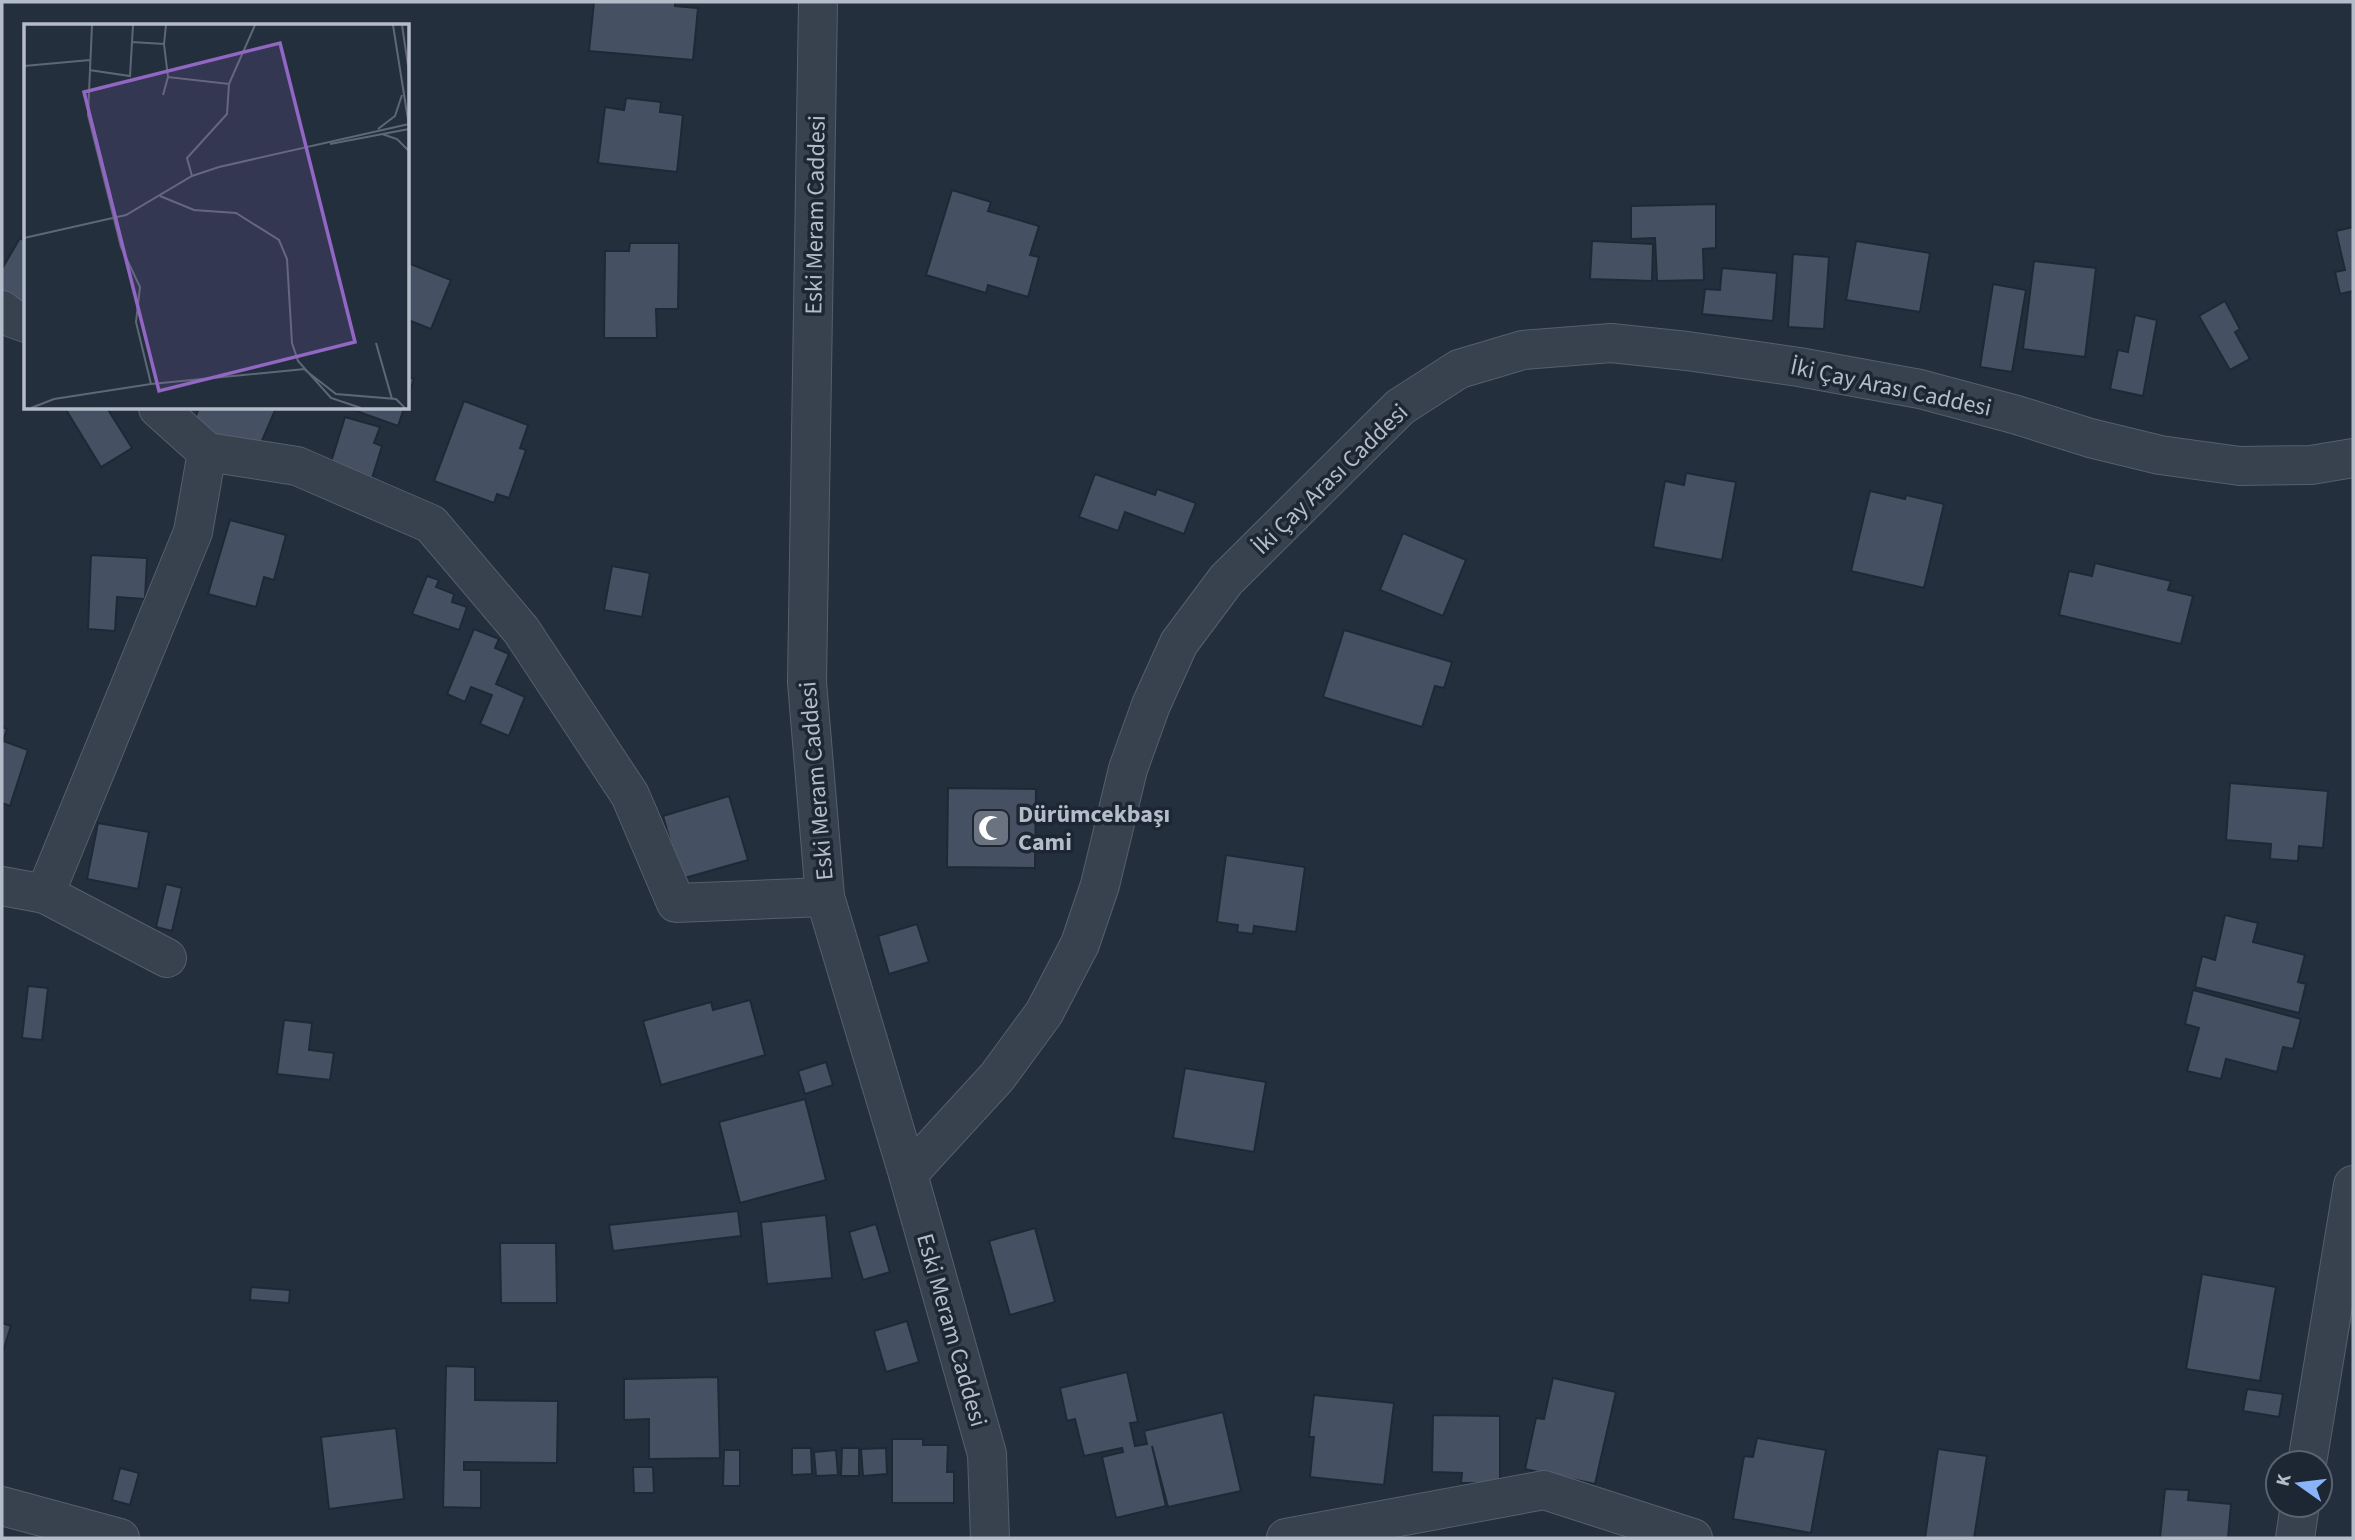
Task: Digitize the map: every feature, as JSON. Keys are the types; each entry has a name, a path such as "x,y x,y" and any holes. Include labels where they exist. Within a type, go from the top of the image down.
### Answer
{"street":[{"name":"Eski Meram Caddesi","path":"818,2 807,682 825,897 908,1174 987,1454 990,1538"},
{"path":"2,310 12,318 24,322"},
{"name":"İki Çay Arası Caddesi","path":"908,1174 998,1077 1044,1013 1080,944 1100,885 1128,769 1151,705 1179,643 1226,580 1400,407 1459,369 1523,349 1611,343 1800,367 1920,389 2090,438 2160,455 2240,467 2311,465 2353,458"},
{"path":"160,410 207,452 298,466 431,524 522,630 630,795 676,903 825,897"},
{"path":"46,894 193,532 207,452"},
{"path":"2,886 46,894 167,958"},
{"path":"2309,1449 2353,1185"},
{"path":"1286,1538 1544,1490 1693,1538"},
{"path":"2,1506 120,1538"},
{"path":"2295,1538 2298,1519"}],"building":[{"path":"594,2 675,2 675,6 698,8 693,60 589,51"},
{"path":"626,98 661,102 660,112 683,115 677,172 598,163 605,107 624,110"},
{"path":"952,190 991,202 988,211 1039,226 1030,255 1039,257 1028,297 988,285 986,293 926,275"},
{"path":"1716,204 1716,248 1703,249 1704,280 1657,281 1655,238 1631,239 1631,206"},
{"path":"2353,227 2353,291 2340,294 2335,272 2345,270 2336,231"},
{"path":"20,238 24,241 24,318 2,304 2,269"},
{"path":"1592,241 1653,244 1652,281 1590,279"},
{"path":"1856,241 1930,253 1920,312 1846,300"},
{"path":"630,243 679,243 678,309 656,309 657,338 604,338 605,251 629,251"},
{"path":"1793,254 1829,257 1824,329 1788,327"},
{"path":"2034,261 2096,268 2085,357 2023,349"},
{"path":"410,264 451,280 431,329 410,321"},
{"path":"1722,268 1777,273 1773,321 1702,314 1705,289 1720,290"},
{"path":"1993,284 2026,290 2012,372 1980,367"},
{"path":"2225,301 2240,329 2235,332 2250,359 2230,370 2199,316"},
{"path":"2135,315 2157,320 2143,396 2110,389 2118,350 2128,352"},
{"path":"464,401 528,425 520,448 526,450 509,498 497,494 494,503 434,481"},
{"path":"66,410 108,410 132,448 101,467"},
{"path":"198,410 275,410 255,457 190,430"},
{"path":"354,410 403,410 398,426"},
{"path":"345,417 380,427 374,443 382,446 369,488 327,475"},
{"path":"1686,473 1736,482 1722,560 1653,547 1665,481 1684,485"},
{"path":"1095,474 1155,495 1157,489 1196,503 1184,534 1125,512 1118,531 1079,517"},
{"path":"1870,491 1905,499 1906,495 1944,504 1924,588 1851,571"},
{"path":"230,520 286,535 274,580 264,577 256,607 208,594"},
{"path":"1403,533 1466,560 1443,616 1380,590"},
{"path":"91,555 147,558 145,599 117,597 115,631 88,629"},
{"path":"2095,563 2171,581 2168,590 2193,596 2181,644 2059,615 2069,571 2092,576"},
{"path":"612,566 650,573 642,617 604,610"},
{"path":"427,576 439,580 436,587 454,594 452,602 467,607 459,630 412,614"},
{"path":"474,629 499,639 495,648 509,654 496,684 525,697 509,736 480,724 492,695 471,687 465,702 447,694"},
{"path":"1344,630 1452,662 1444,688 1435,686 1422,727 1323,697"},
{"path":"2,727 7,729 3,741 28,750 10,806 2,803"},
{"path":"2230,783 2328,791 2323,848 2299,846 2298,861 2270,859 2271,844 2226,840"},
{"name":"Dürümcekbaşı Cami","path":"948,788 1036,789 1035,868 947,867"},
{"path":"729,796 748,860 681,879 663,816"},
{"path":"98,823 149,832 138,889 87,879"},
{"path":"1226,855 1305,867 1296,932 1254,926 1253,934 1237,932 1238,925 1217,922"},
{"path":"166,884 182,888 172,931 156,927"},
{"path":"2225,915 2258,923 2253,942 2305,955 2298,982 2306,984 2299,1013 2195,987 2202,956 2215,960"},
{"path":"917,924 929,962 889,974 878,936"},
{"path":"28,986 48,988 42,1040 22,1038"},
{"path":"2193,990 2301,1019 2293,1049 2283,1047 2277,1072 2226,1059 2221,1079 2187,1071 2199,1028 2185,1024"},
{"path":"750,1000 765,1055 661,1085 643,1021 711,1002 713,1010"},
{"path":"284,1020 312,1023 309,1050 334,1053 330,1080 277,1074"},
{"path":"826,1062 833,1085 805,1094 798,1071"},
{"path":"1185,1068 1266,1082 1254,1152 1173,1138"},
{"path":"805,1099 826,1180 740,1203 719,1122"},
{"path":"738,1211 741,1236 613,1251 609,1225"},
{"path":"826,1215 832,1278 767,1284 761,1222"},
{"path":"876,1224 890,1272 863,1280 849,1232"},
{"path":"1035,1228 1055,1302 1010,1315 989,1241"},
{"path":"500,1243 556,1243 557,1303 501,1303"},
{"path":"2202,1274 2276,1287 2260,1381 2186,1369"},
{"path":"251,1287 290,1290 289,1303 250,1300"},
{"path":"907,1321 919,1362 886,1372 874,1331"},
{"path":"2,1323 11,1326 2,1354"},
{"path":"446,1366 475,1367 475,1400 558,1401 557,1463 464,1462 464,1470 481,1470 481,1508 443,1507"},
{"path":"1127,1372 1138,1422 1130,1423 1135,1446 1147,1444 1144,1431 1223,1412 1241,1491 1168,1507 1152,1446 1166,1506 1116,1518 1102,1457 1123,1452 1122,1448 1084,1456 1075,1419 1067,1421 1060,1388"},
{"path":"718,1377 720,1458 649,1459 649,1419 624,1420 624,1379"},
{"path":"1553,1378 1616,1392 1595,1484 1525,1469 1536,1418 1544,1419"},
{"path":"2247,1389 2283,1394 2279,1417 2243,1411"},
{"path":"1314,1395 1394,1403 1384,1485 1310,1477 1314,1437 1309,1437"},
{"path":"1433,1415 1500,1416 1500,1483 1461,1483 1462,1473 1432,1472"},
{"path":"396,1428 404,1499 329,1509 321,1437"},
{"path":"1757,1438 1826,1450 1811,1533 1733,1519 1744,1456 1753,1457"},
{"path":"892,1439 923,1439 923,1445 948,1445 947,1472 954,1472 954,1503 892,1503"},
{"path":"792,1448 811,1448 812,1474 792,1475"},
{"path":"842,1448 859,1448 859,1476 841,1476"},
{"path":"886,1448 887,1474 863,1476 861,1449"},
{"path":"1938,1449 1987,1456 1974,1538 1925,1538"},
{"path":"724,1450 740,1450 740,1486 723,1486"},
{"path":"836,1450 838,1475 816,1476 814,1452"},
{"path":"633,1467 653,1467 654,1493 634,1493"},
{"path":"120,1468 139,1473 130,1505 112,1500"},
{"path":"2165,1489 2189,1490 2188,1500 2231,1504 2228,1538 2160,1538"}],"place":[{"name":"Dürümcekbaşı Cami","path":"991,828"}]}
